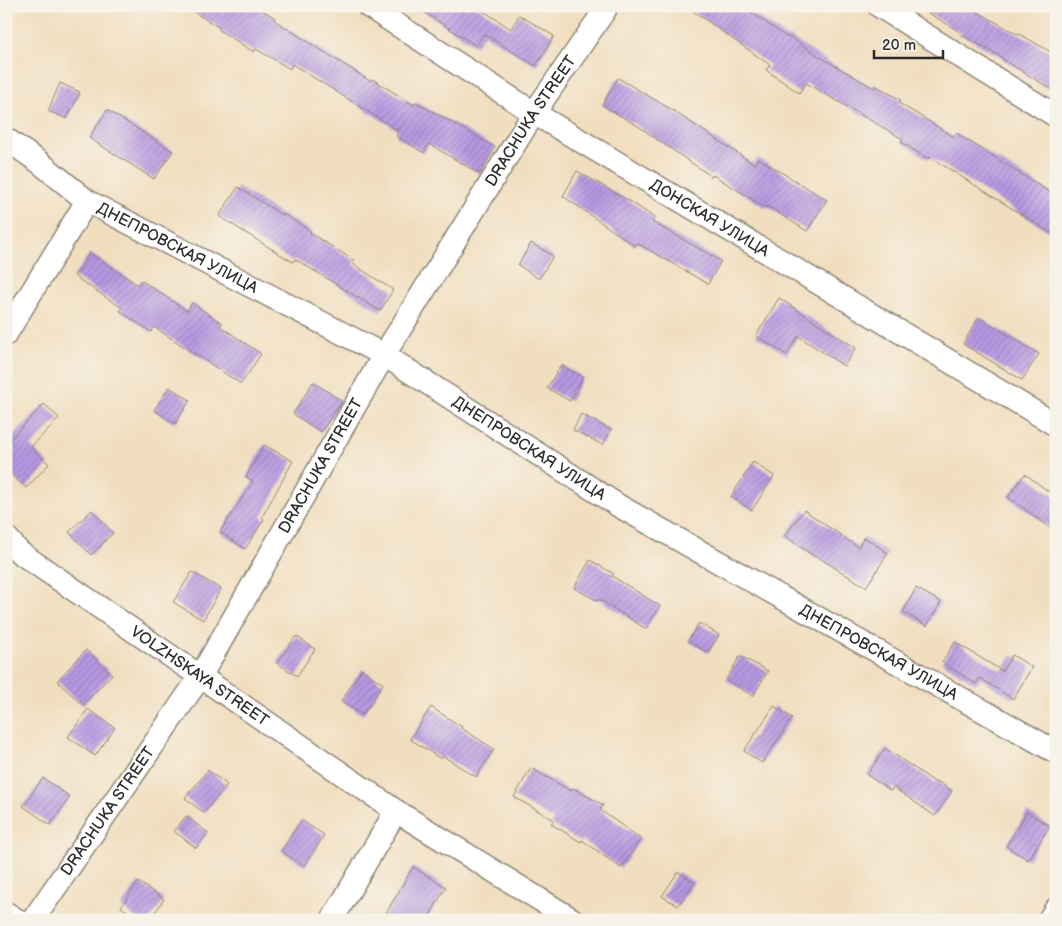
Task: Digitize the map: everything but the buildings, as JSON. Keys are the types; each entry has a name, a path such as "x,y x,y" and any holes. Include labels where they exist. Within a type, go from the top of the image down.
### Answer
{"street":[{"name":"ДОНСКАЯ УЛИЦА","path":"368,6 534,113 1056,425"},
{"path":"879,6 1056,116"},
{"name":"DRACHUKA STREET","path":"33,920 200,677 384,355 534,113 605,10"},
{"name":"ДНЕПРОВСКАЯ УЛИЦА","path":"6,139 39,162 87,201 384,355 619,506 1056,752"},
{"path":"6,334 87,201"},
{"name":"VOLZHSKAYA STREET","path":"6,537 19,552 396,811 573,920"},
{"path":"332,920 396,811"},
{"path":"1049,920 1056,909"},
{"path":"6,913 17,920"}]}
